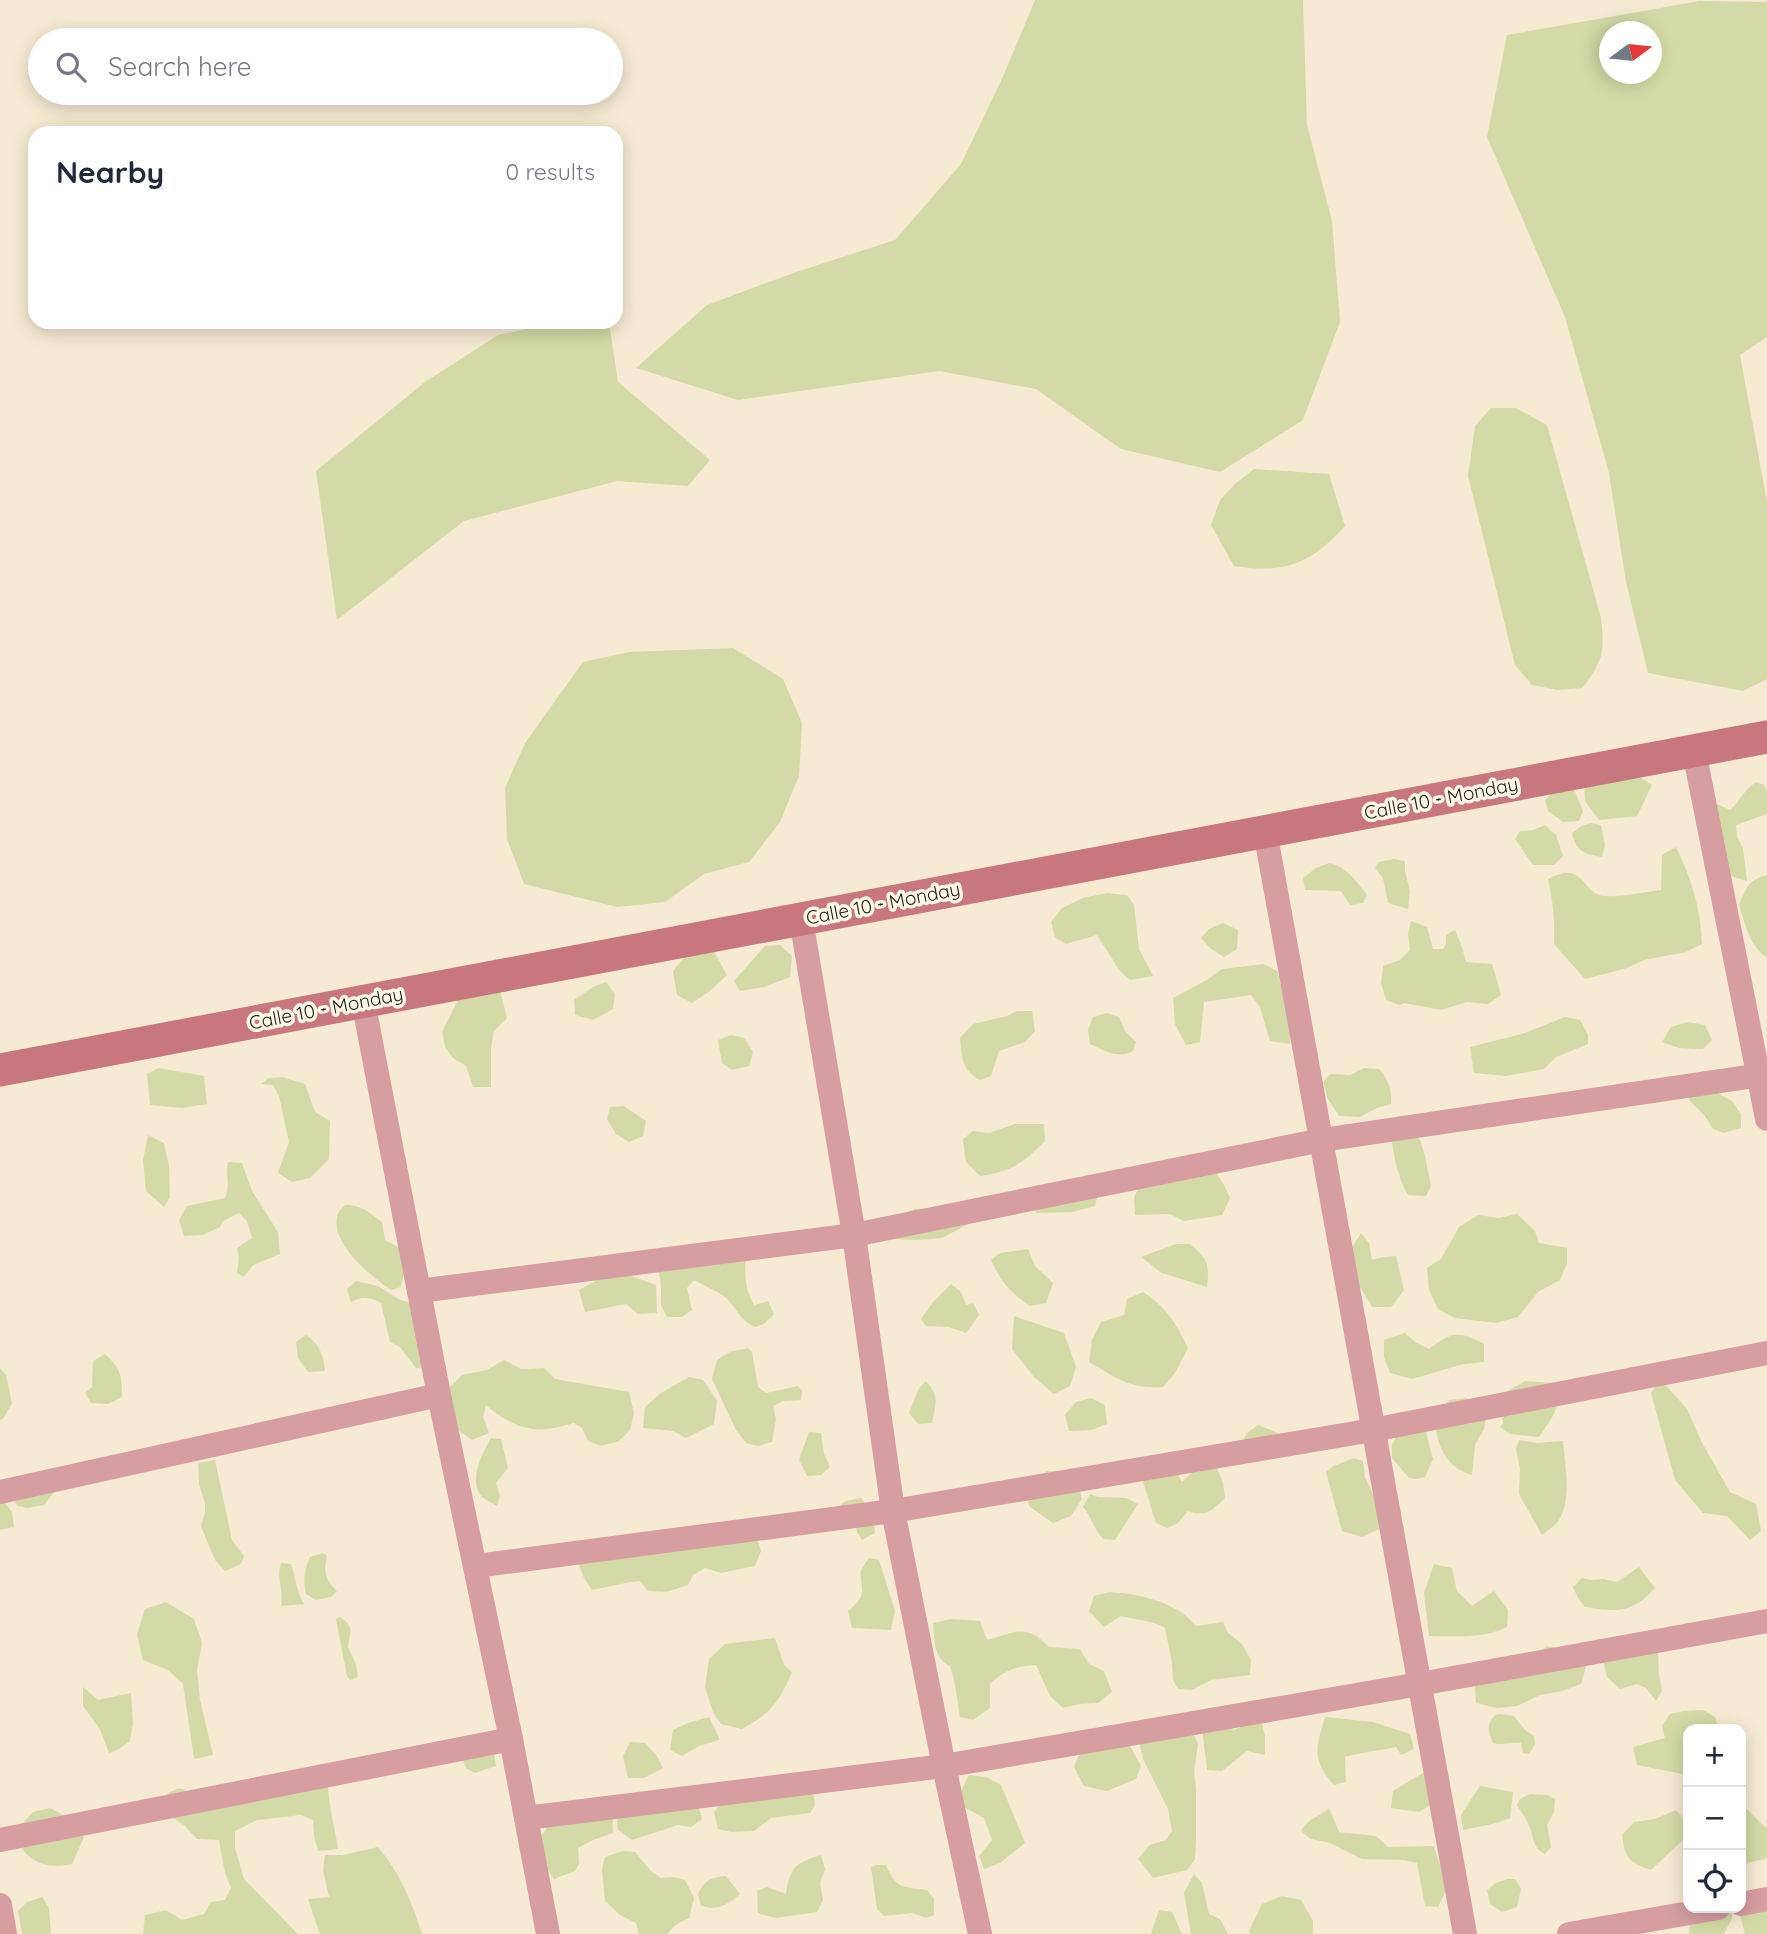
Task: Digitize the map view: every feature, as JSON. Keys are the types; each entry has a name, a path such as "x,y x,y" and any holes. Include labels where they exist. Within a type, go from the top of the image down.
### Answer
{"street":[{"name":"Calle 10 - Monday","path":"0,1070 1767,737"},
{"path":"1694,751 1763,1075 1767,1119"},
{"path":"1265,831 1465,1934"},
{"path":"801,919 854,1235 893,1511 980,1934"},
{"path":"363,1001 548,1934"},
{"path":"419,1290 854,1235 1322,1140 1763,1075"},
{"path":"476,1566 893,1511 1373,1430 1767,1353"},
{"path":"0,1492 439,1395"},
{"path":"526,1818 944,1766 1767,1621"},
{"path":"0,1840 511,1739"},
{"path":"1746,1903 1767,1899"},
{"path":"0,1905 5,1934"},
{"path":"1570,1934 1690,1913"}],"green space":[{"path":"1035,0 1303,0 1307,125 1332,221 1340,322 1303,420 1220,472 1121,449 1036,389 939,371 738,400 636,368 707,305 796,272 895,240 961,164 1002,79"},
{"path":"1700,1 1767,2 1767,337 1740,355 1767,502 1767,679 1743,691 1648,673 1626,582 1609,473 1565,317 1487,137 1507,35"},
{"path":"527,329 610,329 618,382 710,460 688,486 617,481 464,521 337,620 316,471 425,382 498,335"},
{"path":"1491,408 1516,408 1547,425 1601,618 1601,656 1582,688 1557,690 1532,685 1515,665 1468,476 1475,426"},
{"path":"1254,469 1329,474 1345,526 1320,549 1296,563 1268,568 1234,566 1211,525 1220,500"},
{"path":"733,648 783,679 802,723 799,776 780,822 749,862 704,874 665,902 617,907 524,884 507,839 505,788 525,743 583,662 629,652"},
{"path":"1638,776 1652,785 1637,816 1599,820 1585,801 1584,780"},
{"path":"1756,782 1764,785 1767,792 1767,814 1736,825 1737,837 1743,848 1747,881 1721,869 1713,802 1730,810"},
{"path":"1556,789 1574,789 1583,811 1579,821 1563,822 1548,811 1545,800"},
{"path":"1591,823 1601,825 1605,845 1602,857 1582,851 1574,840 1572,833"},
{"path":"1545,825 1556,835 1563,856 1554,865 1533,865 1515,839 1520,831"},
{"path":"1676,847 1694,894 1702,944 1686,952 1644,960 1627,968 1585,979 1554,944 1548,879 1570,873 1576,875 1597,894 1605,896 1661,890 1662,855"},
{"path":"1394,859 1405,861 1410,891 1408,909 1388,903 1383,878 1375,868 1379,862"},
{"path":"1329,863 1341,867 1355,880 1367,895 1363,903 1350,905 1341,891 1305,890 1303,878 1316,868"},
{"path":"1767,875 1767,957 1752,941 1739,905 1751,882"},
{"path":"1107,893 1127,895 1134,905 1139,949 1153,976 1130,980 1120,971 1097,935 1066,944 1055,937 1051,922 1062,908 1083,898"},
{"path":"1411,921 1427,927 1433,949 1443,949 1446,935 1455,930 1466,962 1492,964 1501,995 1488,1004 1467,1002 1441,1010 1404,1003 1399,1005 1386,1000 1381,983 1383,966 1400,960 1410,950 1408,934"},
{"path":"1223,923 1238,930 1237,949 1224,957 1201,938 1209,929"},
{"path":"780,945 792,956 790,977 764,987 740,991 734,981 765,946"},
{"path":"713,950 727,975 692,1003 677,995 673,971 689,952"},
{"path":"1264,964 1277,971 1290,1018 1290,1044 1270,1041 1260,1007 1251,995 1204,1002 1200,1042 1186,1045 1175,1024 1173,998 1222,969"},
{"path":"606,982 615,994 613,1009 593,1020 575,1015 574,1000"},
{"path":"500,990 507,1018 494,1031 491,1087 473,1087 466,1066 453,1058 445,1047 442,1032 459,998"},
{"path":"1017,1011 1032,1011 1035,1031 1025,1042 999,1051 991,1076 980,1080 966,1067 960,1038 973,1024"},
{"path":"1107,1013 1119,1017 1125,1031 1136,1042 1133,1051 1117,1054 1090,1044 1088,1030 1093,1017"},
{"path":"1565,1017 1580,1020 1588,1035 1588,1044 1556,1057 1544,1069 1506,1076 1474,1073 1470,1047 1522,1034"},
{"path":"1688,1022 1705,1025 1712,1040 1703,1049 1679,1048 1662,1042 1671,1027"},
{"path":"731,1035 744,1038 753,1052 749,1066 732,1070 722,1063 718,1040"},
{"path":"158,1068 204,1076 207,1104 182,1108 150,1105 147,1074"},
{"path":"1364,1068 1379,1069 1382,1073 1389,1085 1391,1104 1360,1117 1339,1116 1328,1099 1323,1082 1330,1074 1350,1075"},
{"path":"282,1077 305,1084 315,1112 330,1121 329,1159 310,1178 292,1182 278,1173 289,1142 279,1096 273,1085 261,1084 269,1078"},
{"path":"1710,1077 1719,1094 1732,1101 1741,1114 1741,1128 1724,1133 1713,1129 1705,1116 1689,1100 1687,1084"},
{"path":"624,1106 646,1121 643,1136 629,1142 616,1134 607,1119 610,1107"},
{"path":"1015,1124 1044,1124 1045,1141 1016,1165 980,1176 966,1162 963,1139 973,1131 989,1133"},
{"path":"1411,1131 1420,1140 1425,1156 1431,1186 1426,1196 1408,1195 1395,1159 1391,1136"},
{"path":"148,1135 164,1143 169,1166 170,1197 164,1207 146,1191 143,1160"},
{"path":"228,1162 242,1163 252,1191 278,1232 280,1254 253,1265 244,1277 237,1273 237,1248 252,1238 247,1221 239,1213 203,1235 184,1236 179,1220 187,1206 225,1198"},
{"path":"1214,1170 1230,1198 1222,1215 1184,1221 1170,1214 1135,1215 1134,1198 1141,1182"},
{"path":"1098,1194 1095,1206 1072,1212 1037,1213 1024,1200"},
{"path":"345,1205 369,1212 382,1222 385,1240 404,1250 406,1263 401,1287 391,1290 363,1267 345,1247 337,1225 339,1213"},
{"path":"947,1207 978,1219 942,1238 896,1239 895,1217 915,1209"},
{"path":"1517,1214 1535,1231 1539,1243 1567,1248 1567,1264 1560,1280 1538,1292 1518,1317 1496,1323 1455,1318 1438,1309 1429,1290 1427,1268 1441,1259 1459,1227 1478,1215 1499,1218"},
{"path":"1361,1233 1369,1243 1372,1260 1396,1256 1404,1290 1391,1307 1372,1307 1359,1285 1352,1248"},
{"path":"1176,1244 1190,1244 1204,1258 1208,1273 1207,1287 1162,1273 1141,1257"},
{"path":"1028,1249 1035,1266 1053,1283 1046,1303 1030,1306 1007,1286 991,1260 1000,1253"},
{"path":"746,1256 746,1281 751,1299 754,1305 768,1301 774,1314 764,1324 755,1327 750,1325 725,1297 694,1280 687,1288 692,1310 682,1317 667,1317 661,1305 658,1267"},
{"path":"615,1270 656,1285 657,1313 638,1314 626,1304 585,1312 579,1290"},
{"path":"356,1281 378,1286 400,1300 418,1305 429,1369 416,1368 400,1347 390,1342 381,1303 366,1298 351,1302 347,1289"},
{"path":"951,1284 961,1292 966,1305 973,1303 979,1315 966,1333 949,1327 926,1326 921,1319"},
{"path":"1143,1292 1170,1316 1188,1348 1175,1373 1163,1387 1132,1384 1089,1362 1092,1340 1101,1322 1124,1315 1127,1299"},
{"path":"1014,1316 1064,1333 1076,1367 1070,1386 1054,1394 1034,1377 1012,1349"},
{"path":"1405,1333 1429,1349 1450,1336 1468,1337 1484,1344 1484,1362 1464,1364 1412,1379 1390,1373 1384,1357 1384,1340"},
{"path":"306,1335 320,1350 325,1371 308,1372 298,1358 296,1342"},
{"path":"748,1348 752,1352 758,1387 766,1393 798,1386 802,1391 801,1400 783,1401 773,1406 776,1419 772,1442 758,1446 746,1443 736,1430 712,1379 717,1360 730,1352"},
{"path":"105,1354 119,1373 122,1397 108,1404 91,1403 85,1393 92,1387 93,1361"},
{"path":"504,1360 521,1369 544,1368 555,1379 629,1392 634,1413 630,1430 619,1441 601,1446 588,1441 582,1428 574,1423 547,1429 531,1428 506,1420 486,1405 483,1417 489,1433 472,1440 454,1427 450,1387 462,1375 487,1370"},
{"path":"0,1368 6,1375 12,1403 0,1420"},
{"path":"689,1377 703,1380 717,1401 714,1424 686,1438 673,1431 643,1428 645,1407 661,1393"},
{"path":"1661,1380 1687,1409 1701,1441 1730,1492 1756,1504 1761,1531 1750,1540 1727,1516 1703,1513 1675,1480 1651,1393"},
{"path":"926,1381 935,1396 935,1410 932,1423 918,1424 909,1413 919,1388"},
{"path":"1525,1381 1556,1383 1557,1406 1539,1437 1510,1434 1500,1427 1503,1423 1499,1396"},
{"path":"1091,1398 1105,1405 1107,1424 1091,1430 1069,1431 1065,1415 1076,1402"},
{"path":"1467,1398 1486,1417 1484,1429 1475,1445 1472,1475 1455,1466 1444,1454 1434,1421 1449,1400"},
{"path":"1258,1425 1288,1437 1302,1436 1308,1454 1269,1453 1241,1448 1246,1434"},
{"path":"1424,1425 1433,1459 1425,1477 1409,1478 1392,1458 1392,1445 1402,1426"},
{"path":"809,1432 821,1433 824,1454 830,1467 821,1475 807,1476 799,1460"},
{"path":"491,1438 501,1439 508,1468 496,1483 500,1496 497,1506 482,1497 476,1483 478,1467"},
{"path":"1519,1440 1537,1443 1563,1441 1567,1484 1565,1506 1556,1524 1542,1535 1519,1494 1520,1469 1516,1449"},
{"path":"1213,1458 1223,1483 1225,1498 1208,1512 1199,1514 1188,1511 1178,1523 1167,1528 1156,1523 1140,1472 1176,1471 1182,1482 1199,1461"},
{"path":"1354,1458 1363,1461 1365,1477 1377,1503 1379,1529 1362,1537 1342,1531 1326,1472"},
{"path":"215,1460 232,1540 244,1556 241,1564 225,1571 215,1560 201,1526 205,1503 199,1484 198,1463"},
{"path":"1047,1471 1066,1471 1079,1485 1082,1499 1071,1516 1053,1523 1029,1506 1025,1486"},
{"path":"58,1487 44,1505 27,1508 18,1506 11,1498"},
{"path":"1090,1494 1126,1498 1138,1504 1115,1540 1103,1539 1083,1507"},
{"path":"0,1496 12,1512 14,1527 0,1530"},
{"path":"861,1498 871,1514 875,1533 862,1540 857,1532 855,1518 845,1518 839,1506 846,1501"},
{"path":"754,1530 761,1551 755,1566 721,1573 705,1568 693,1575 688,1585 666,1592 648,1591 640,1581 592,1590 576,1557"},
{"path":"323,1553 327,1556 327,1579 337,1591 331,1597 316,1600 306,1594 306,1566 310,1557"},
{"path":"869,1558 879,1560 895,1611 891,1630 852,1628 848,1611 861,1597 861,1570"},
{"path":"281,1563 291,1564 304,1604 281,1606"},
{"path":"1434,1564 1452,1568 1457,1591 1472,1606 1494,1591 1508,1610 1507,1627 1479,1635 1429,1636 1424,1593"},
{"path":"1639,1567 1655,1588 1631,1607 1606,1610 1585,1607 1573,1587 1582,1578 1617,1582"},
{"path":"1110,1592 1133,1595 1168,1605 1196,1626 1223,1622 1228,1633 1242,1644 1251,1660 1250,1675 1211,1680 1192,1690 1178,1689 1173,1680 1165,1628 1121,1616 1104,1627 1089,1611 1094,1596"},
{"path":"166,1602 194,1619 202,1643 197,1670 200,1700 213,1755 194,1759 183,1684 168,1670 143,1660 137,1634 145,1609"},
{"path":"340,1617 350,1627 348,1647 356,1664 358,1677 350,1680 336,1619"},
{"path":"951,1619 980,1621 987,1640 1026,1632 1041,1639 1049,1647 1080,1649 1089,1664 1104,1671 1112,1692 1098,1703 1063,1708 1050,1696 1036,1665 1023,1666 1006,1672 990,1684 990,1708 973,1720 960,1717 950,1666 940,1658 934,1636 933,1623"},
{"path":"775,1638 784,1665 792,1672 783,1692 767,1712 742,1729 721,1724 713,1712 705,1687 709,1659 725,1644"},
{"path":"1546,1646 1570,1650 1586,1649 1586,1667 1581,1684 1540,1695 1517,1706 1497,1708 1476,1703 1474,1675 1533,1662"},
{"path":"1658,1651 1662,1691 1656,1701 1646,1688 1637,1684 1620,1689 1607,1677 1602,1656"},
{"path":"83,1687 98,1700 131,1693 133,1724 130,1741 119,1749 109,1753 100,1729 83,1706"},
{"path":"1703,1710 1715,1717 1717,1724 1683,1724 1683,1774 1637,1765 1633,1747 1665,1738 1662,1726 1670,1714"},
{"path":"1495,1715 1514,1716 1525,1730 1534,1736 1535,1744 1529,1754 1523,1753 1521,1743 1493,1743 1489,1725"},
{"path":"1211,1716 1234,1730 1249,1723 1262,1724 1265,1755 1247,1751 1222,1771 1207,1770 1202,1728"},
{"path":"709,1717 720,1740 699,1746 682,1756 670,1750 673,1730"},
{"path":"1325,1717 1373,1722 1410,1734 1414,1749 1401,1755 1396,1747 1345,1757 1346,1782 1334,1785 1322,1768 1318,1753"},
{"path":"1192,1731 1198,1744 1194,1772 1195,1859 1187,1870 1153,1878 1138,1859 1150,1845 1166,1840 1172,1831 1168,1809 1143,1759 1137,1733"},
{"path":"630,1742 645,1743 657,1756 663,1768 644,1778 628,1778 623,1756"},
{"path":"1128,1742 1141,1766 1136,1779 1107,1791 1084,1786 1074,1767 1083,1744"},
{"path":"457,1750 494,1754 496,1766 475,1773 467,1769"},
{"path":"1428,1770 1430,1805 1419,1812 1391,1808 1393,1791"},
{"path":"969,1775 986,1777 1001,1785 1025,1843 1000,1863 984,1869 979,1856 992,1840 984,1818 964,1807 959,1795"},
{"path":"1480,1786 1513,1792 1510,1818 1463,1830 1461,1815"},
{"path":"328,1787 338,1849 318,1851 313,1820 301,1815 257,1820 235,1831 235,1848 244,1879 298,1934 143,1934 145,1915 166,1910 182,1920 204,1914 211,1902 225,1900 231,1888 225,1873 219,1840 197,1839 184,1825 162,1811 159,1800 178,1789 186,1790 197,1798"},
{"path":"813,1791 815,1805 810,1813 771,1818 754,1831 732,1832 718,1829 714,1812 722,1802"},
{"path":"1530,1794 1547,1795 1555,1799 1554,1812 1547,1825 1551,1847 1545,1854 1536,1845 1529,1825 1517,1805 1520,1799"},
{"path":"698,1805 702,1819 691,1827 678,1825 632,1840 618,1830 616,1810"},
{"path":"50,1808 71,1819 84,1837 72,1864 44,1864 27,1855 22,1849 23,1823 33,1812"},
{"path":"612,1808 613,1833 578,1848 579,1864 575,1871 554,1879 546,1867 540,1838 553,1819"},
{"path":"1329,1808 1339,1832 1376,1836 1388,1847 1434,1846 1447,1888 1438,1907 1425,1906 1417,1863 1362,1859 1330,1843 1311,1839 1301,1831 1308,1822"},
{"path":"1746,1809 1767,1828 1767,1858 1746,1864"},
{"path":"1676,1810 1683,1818 1683,1840 1651,1870 1629,1858 1622,1835 1634,1822 1655,1819"},
{"path":"378,1847 404,1888 422,1934 320,1934 308,1899 329,1897 323,1870 325,1855 343,1855"},
{"path":"623,1851 635,1852 651,1871 661,1878 685,1880 694,1898 689,1918 674,1926 668,1934 639,1934 636,1923 620,1915 605,1901 602,1870 605,1857"},
{"path":"821,1855 825,1869 820,1883 823,1900 817,1912 775,1918 758,1913 757,1891 767,1887 786,1894 795,1867"},
{"path":"886,1865 893,1879 901,1885 927,1890 934,1899 934,1915 926,1918 912,1913 884,1916 877,1909 871,1867"},
{"path":"1194,1874 1202,1883 1209,1914 1220,1919 1228,1934 1191,1934 1184,1893"},
{"path":"726,1876 740,1894 722,1906 701,1906 698,1894 703,1886 712,1879"},
{"path":"1507,1879 1515,1879 1521,1889 1517,1907 1502,1912 1490,1904 1487,1890"},
{"path":"1767,1891 1767,1934 1745,1934 1740,1913 1746,1913 1746,1906"},
{"path":"1282,1896 1301,1900 1313,1921 1313,1934 1250,1934 1262,1904"},
{"path":"42,1897 49,1908 51,1934 22,1934 18,1911 27,1902"},
{"path":"1159,1910 1172,1912 1182,1934 1151,1934"},
{"path":"1691,1913 1732,1913 1724,1934 1689,1934"}]}
